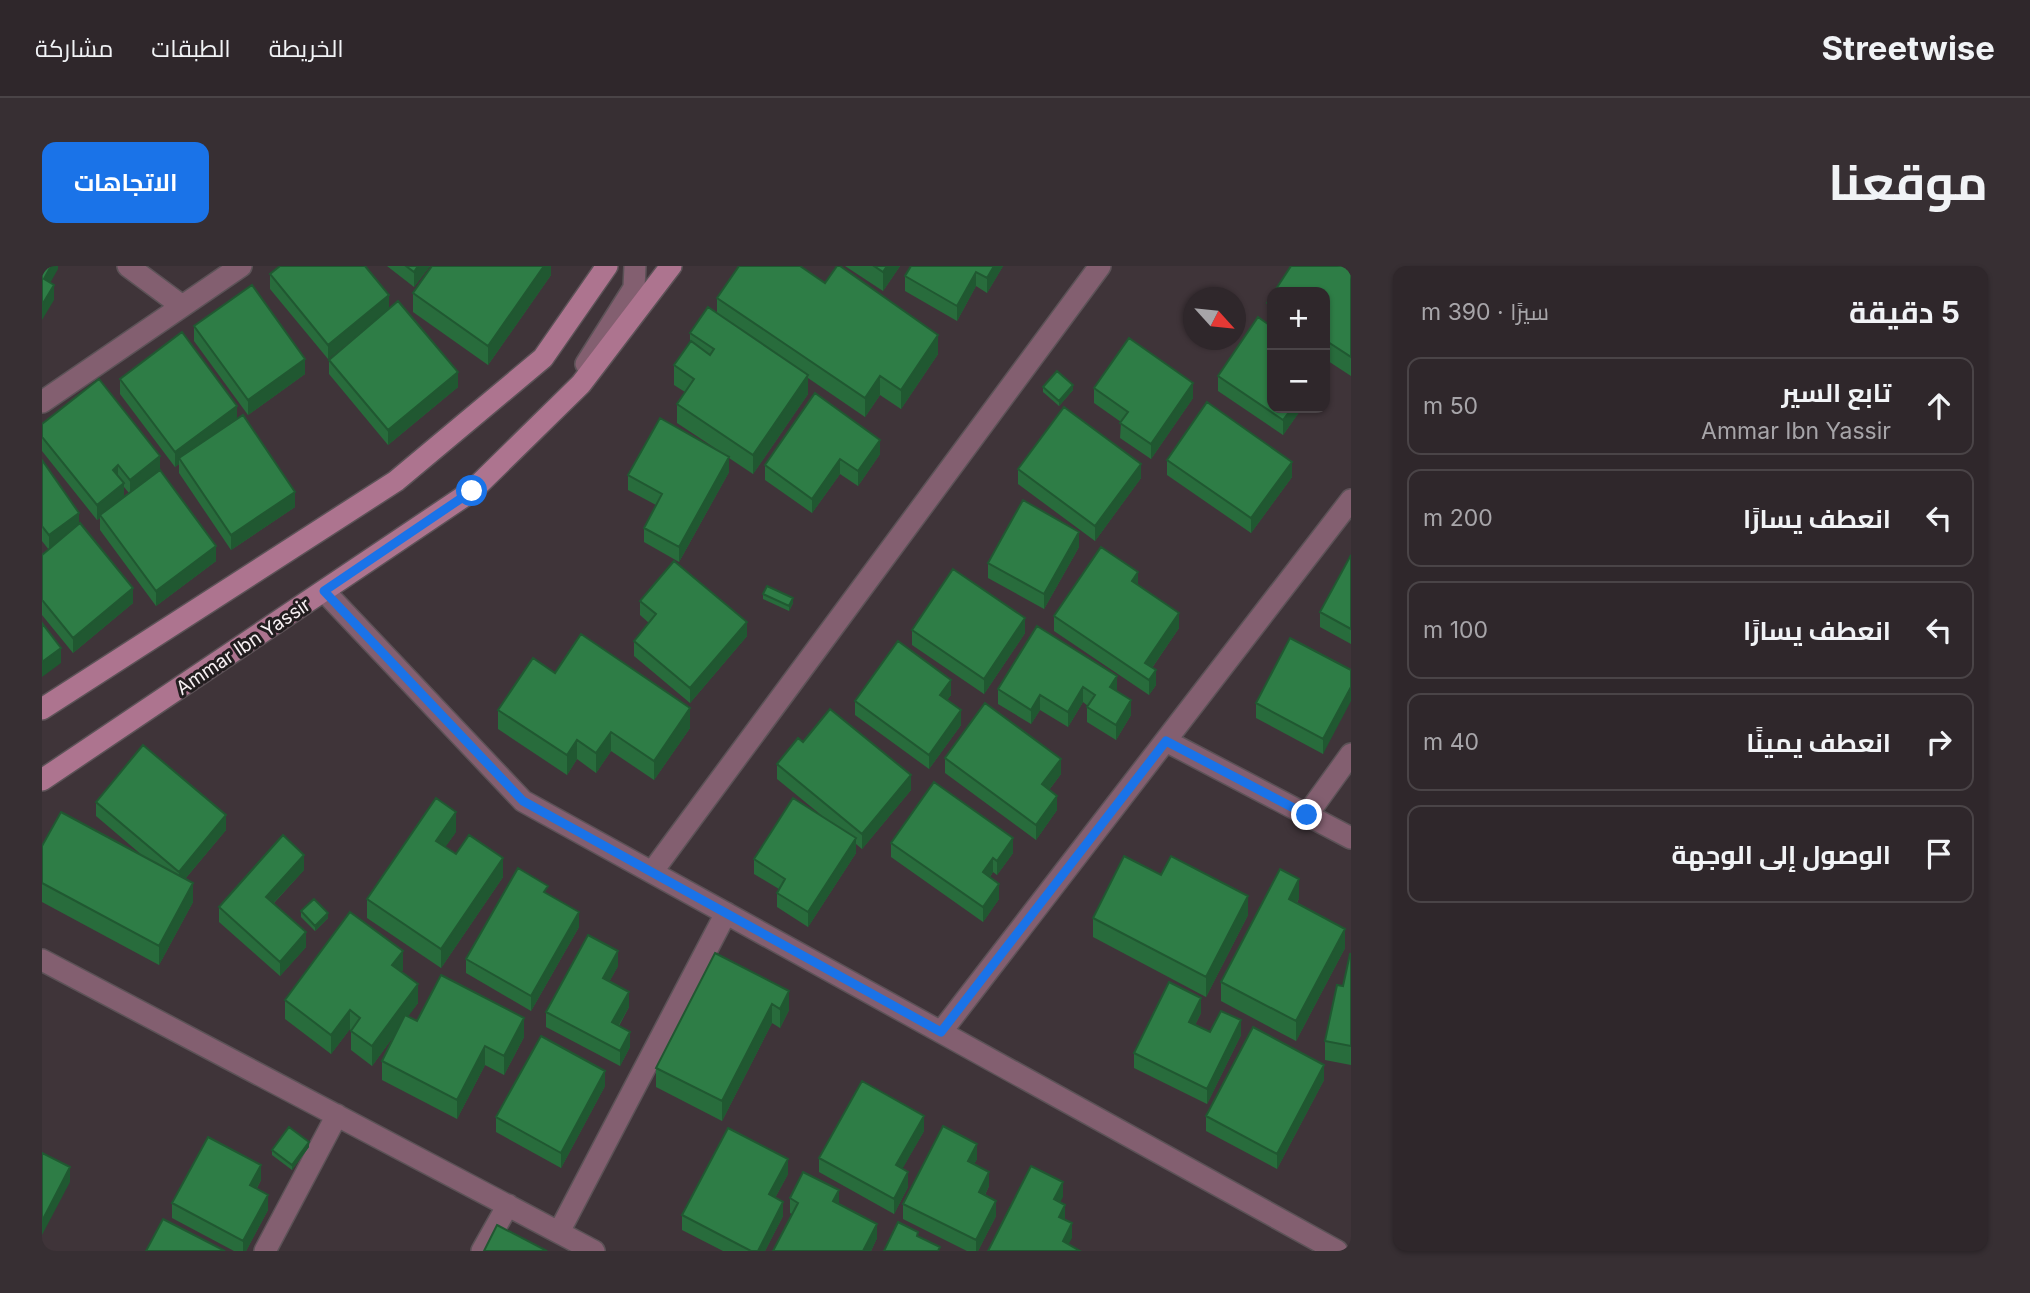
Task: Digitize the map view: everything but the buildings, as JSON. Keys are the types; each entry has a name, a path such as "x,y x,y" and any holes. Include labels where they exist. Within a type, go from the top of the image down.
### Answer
{"street":[{"path":"128,266 182,306"},
{"path":"42,402 241,266"},
{"path":"42,709 396,481 543,358 607,266"},
{"path":"563,402 634,288 635,266"},
{"name":"Ammar Ibn Yassir","path":"42,780 472,491 581,384 671,266"},
{"path":"652,872 1100,266"},
{"path":"941,1032 1348,511"},
{"path":"324,591 523,801 1337,1251"},
{"path":"1166,741 1351,838"},
{"path":"1307,815 1351,754"},
{"path":"559,1232 726,913"},
{"path":"42,960 594,1251"},
{"path":"265,1251 337,1115"},
{"path":"482,1251 508,1205"}],"route":[{"path":"472,491 324,591 523,801 941,1032 1166,741 1307,815"}]}
